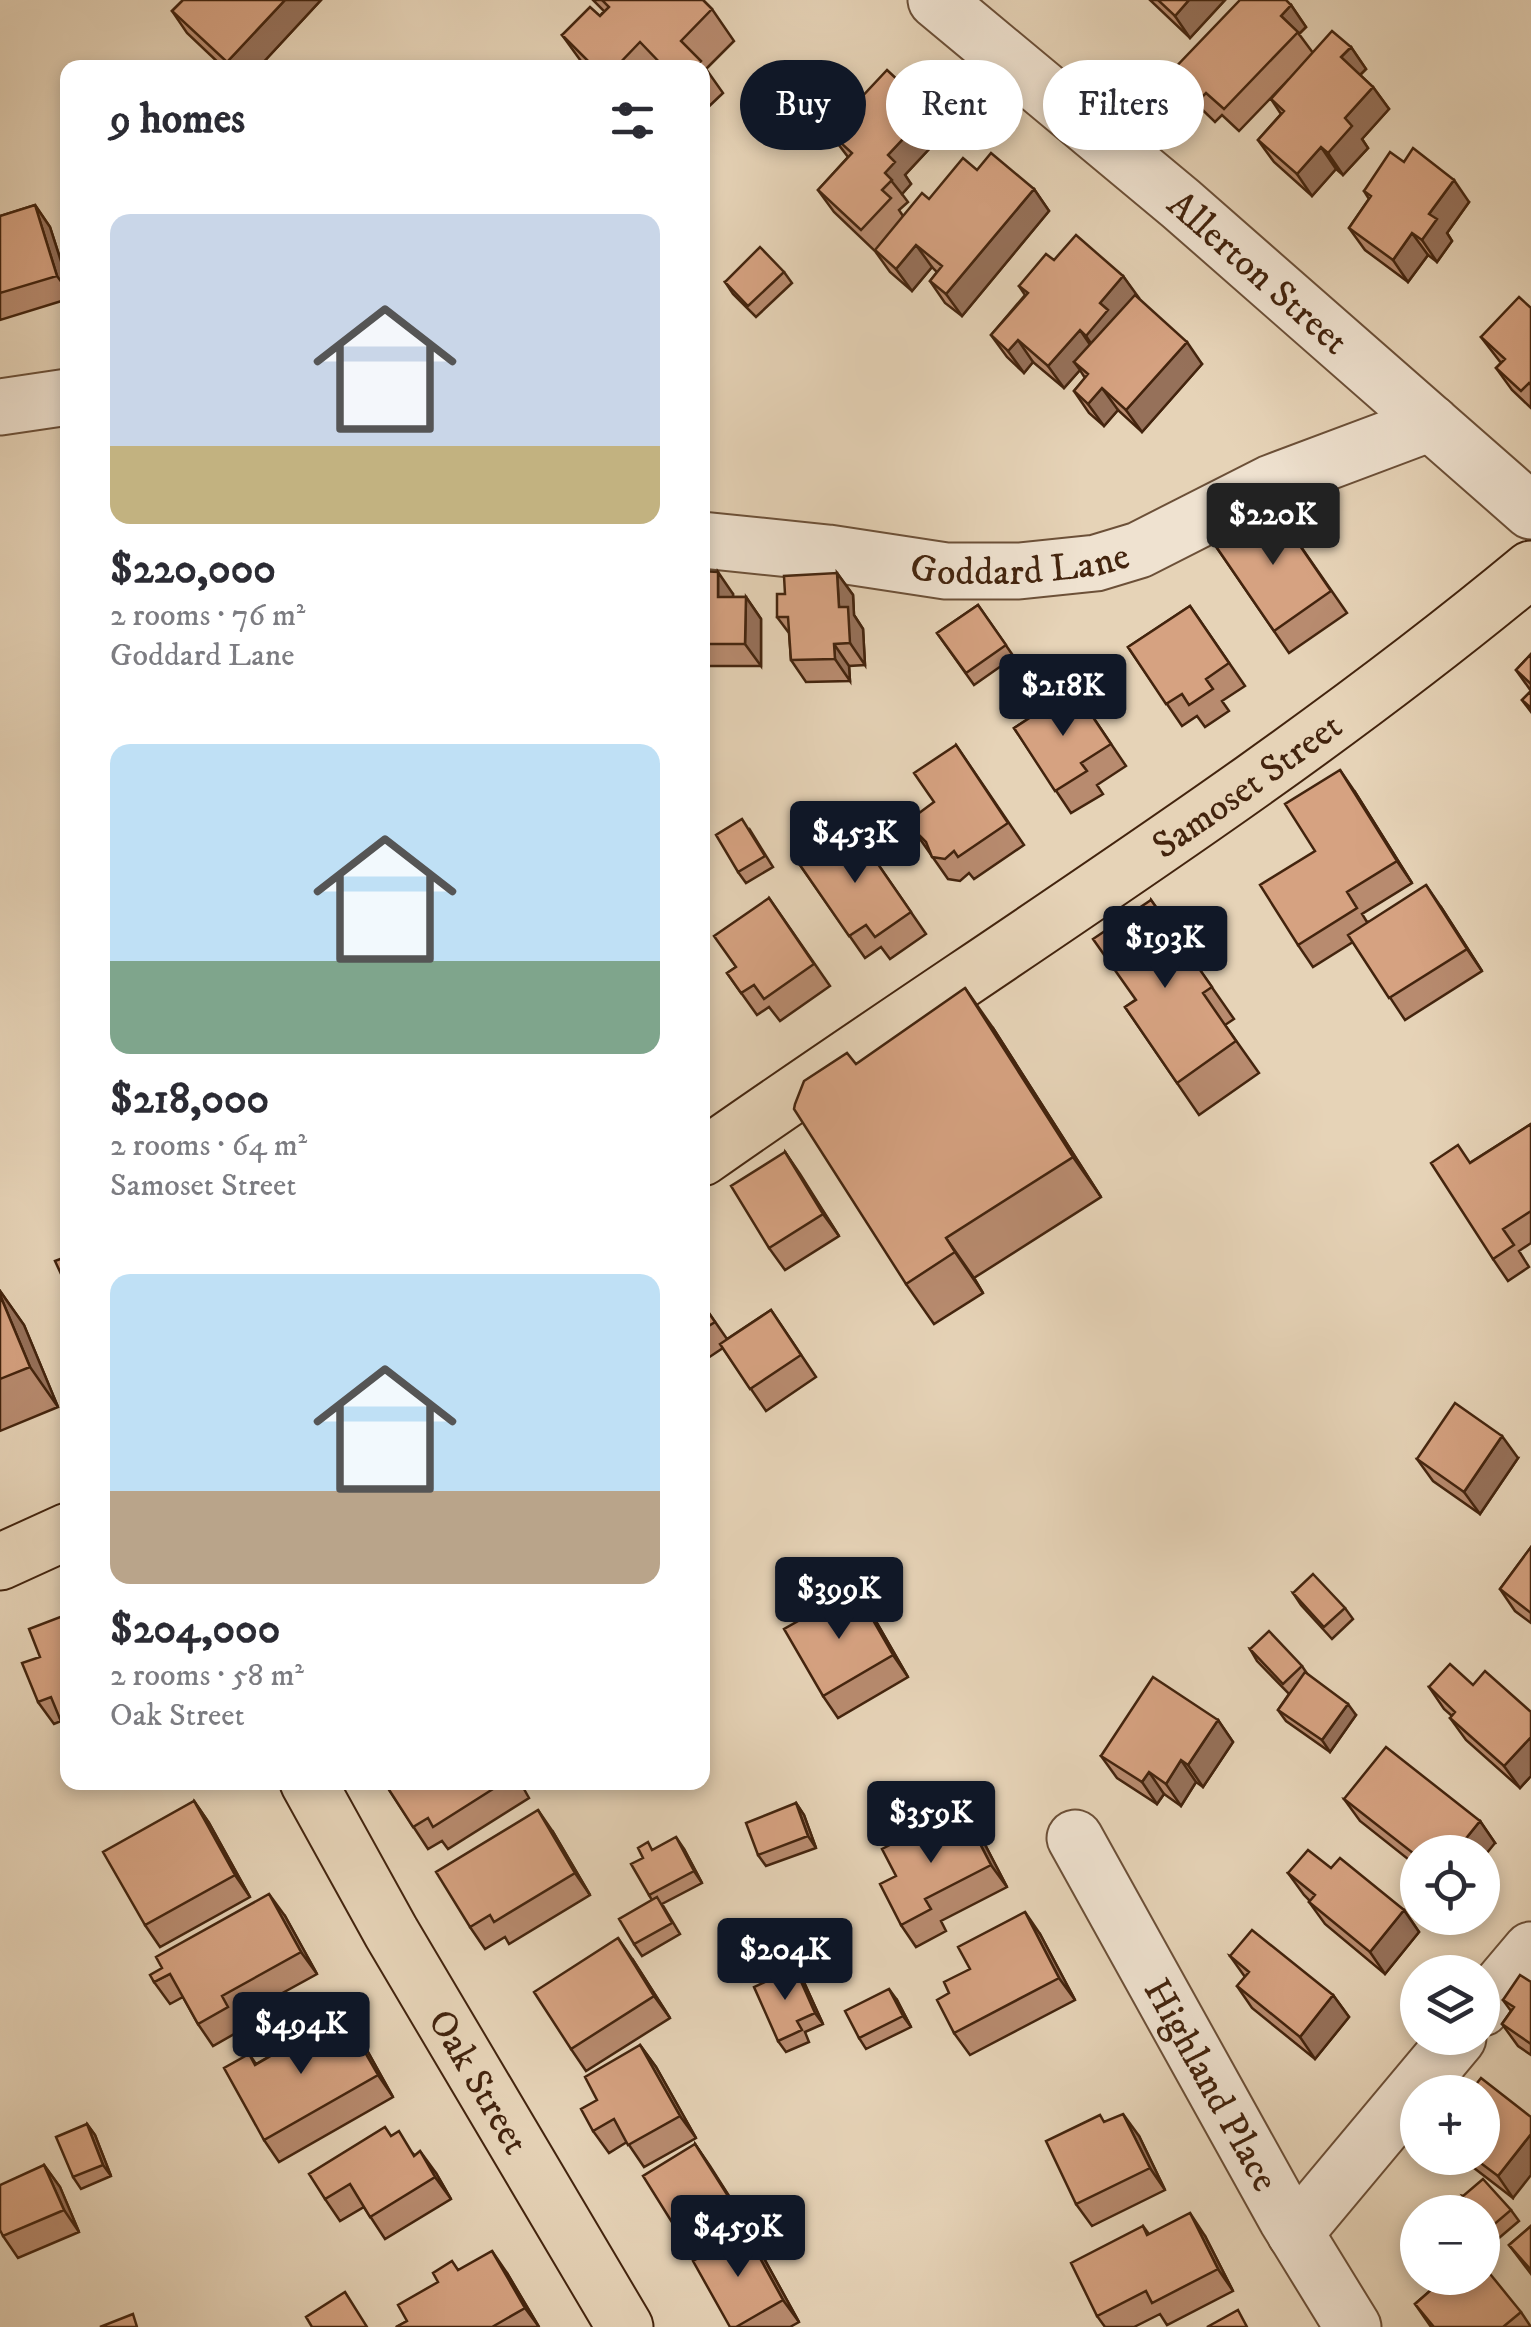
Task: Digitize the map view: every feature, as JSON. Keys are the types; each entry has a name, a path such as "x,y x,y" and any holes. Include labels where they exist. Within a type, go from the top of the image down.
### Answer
{"main road":[{"name":"Samoset Street","path":"710,1153 1021,943 1280,760 1470,621 1531,569"},
{"path":"0,1562 60,1536"},
{"name":"Oak Street","path":"312,1790 401,1949 626,2327"}],"street":[{"name":"Allerton Street","path":"936,0 1181,204 1531,511"},
{"path":"0,408 60,399"},
{"name":"Goddard Lane","path":"710,541 808,550 946,571 1019,571 1096,563 1139,550 1271,483 1431,423"},
{"name":"Highland Place","path":"1075,1838 1295,2233 1353,2327"},
{"path":"1500,1987 1531,1950"},
{"path":"1295,2233 1444,2055"}],"building":[{"path":"183,0 285,0 229,60 172,11"},
{"path":"602,0 703,0 712,9 681,41 700,60 657,60 640,42 623,60 587,60 562,35 590,7 600,16 609,7"},
{"path":"1158,0 1189,0 1175,16"},
{"path":"1240,0 1286,0 1291,5 1281,16 1298,32 1224,109 1204,95 1204,60 1182,60"},
{"path":"1332,31 1351,47 1341,57 1373,87 1345,118 1352,126 1328,153 1321,147 1297,174 1258,140 1284,111 1271,99"},
{"path":"886,71 886,150 893,150 888,155 895,162 885,173 892,180 882,190 891,198 861,230 818,190 852,153 849,150 866,150 866,92"},
{"path":"1413,148 1454,180 1429,214 1437,219 1422,240 1412,233 1393,260 1349,228 1371,196 1364,191 1390,152 1404,162"},
{"path":"991,153 1034,189 946,294 930,281 942,266 916,245 896,269 875,250 922,193 929,199 963,158 977,170"},
{"path":"35,205 57,276 0,293 0,216"},
{"path":"1076,235 1123,276 1100,303 1108,310 1086,336 1080,330 1048,366 1018,340 1008,351 991,335 1028,293 1019,286 1046,254 1054,260"},
{"path":"760,247 784,272 748,306 725,282"},
{"path":"1135,295 1187,342 1126,410 1102,388 1088,404 1074,391 1088,374 1074,362"},
{"path":"1519,297 1531,308 1531,385 1521,391 1496,368 1505,359 1481,337"},
{"path":"1272,505 1331,591 1274,631 1215,545"},
{"path":"710,572 718,572 718,597 746,597 745,644 710,644"},
{"path":"837,573 839,607 848,607 850,643 834,644 835,659 791,660 788,617 777,617 777,594 785,594 784,576"},
{"path":"978,605 1006,645 966,673 937,633"},
{"path":"1190,606 1229,663 1206,679 1213,689 1189,705 1182,694 1166,704 1128,647"},
{"path":"1531,654 1531,684 1516,670"},
{"path":"1074,689 1111,744 1081,763 1087,771 1055,791 1014,728"},
{"path":"1531,691 1531,708 1522,700"},
{"path":"956,745 1008,823 958,857 954,851 945,859 932,857 926,842 913,829 911,819 934,802 914,773"},
{"path":"1340,770 1397,861 1347,892 1357,908 1298,945 1260,885 1315,851 1285,804"},
{"path":"742,819 765,856 738,872 716,835"},
{"path":"853,828 911,912 875,937 866,925 849,936 800,865"},
{"path":"1426,885 1467,949 1389,998 1348,935"},
{"path":"769,898 814,964 764,999 754,985 741,993 727,973 736,967 714,936"},
{"path":"1151,900 1212,987 1203,993 1236,1041 1177,1083 1125,1007 1136,1000 1093,939"},
{"path":"965,988 1073,1157 946,1238 955,1252 906,1284 794,1109 804,1081 847,1053 856,1064"},
{"path":"1531,1124 1531,1211 1503,1229 1514,1245 1493,1259 1431,1163 1458,1145 1470,1163"},
{"path":"785,1152 823,1214 769,1248 731,1186"},
{"path":"0,1295 30,1367 0,1379"},
{"path":"771,1310 801,1355 750,1389 720,1344"},
{"path":"1455,1403 1502,1436 1464,1492 1417,1459"},
{"path":"1531,1547 1531,1613 1500,1589"},
{"path":"1313,1574 1345,1608 1324,1627 1293,1593"},
{"path":"855,1589 893,1655 823,1696 784,1629"},
{"path":"60,1617 60,1719 51,1697 38,1702 22,1663 40,1657 29,1629"},
{"path":"1269,1631 1302,1666 1283,1684 1250,1649"},
{"path":"1450,1664 1473,1685 1485,1671 1531,1712 1531,1737 1504,1766 1450,1718 1455,1712 1429,1687"},
{"path":"1305,1672 1348,1704 1322,1740 1278,1710"},
{"path":"1153,1677 1218,1720 1188,1765 1181,1760 1166,1784 1149,1772 1142,1782 1101,1756"},
{"path":"1386,1747 1480,1821 1469,1835 1400,1835 1400,1843 1344,1799"},
{"path":"389,1790 491,1790 433,1827 428,1818 413,1827"},
{"path":"194,1801 235,1875 145,1925 103,1852"},
{"path":"796,1803 808,1836 758,1855 746,1823"},
{"path":"538,1810 575,1873 494,1922 490,1915 470,1927 436,1872"},
{"path":"965,1815 991,1865 925,1899 931,1909 901,1925 880,1884 896,1876 882,1849 925,1827 928,1833"},
{"path":"676,1837 694,1871 649,1895 631,1864 643,1858 638,1848 648,1842 652,1850"},
{"path":"1308,1850 1331,1868 1340,1858 1400,1907 1400,1915 1370,1952 1309,1902 1315,1895 1288,1873"},
{"path":"269,1894 301,1952 222,1996 228,2007 198,2024 170,1974 154,1982 150,1975 162,1968 156,1957"},
{"path":"657,1897 672,1923 634,1944 619,1919"},
{"path":"1025,1912 1059,1978 954,2033 937,2000 949,1993 944,1982 970,1969 958,1947"},
{"path":"1252,1930 1333,1995 1300,2037 1237,1986 1249,1972 1230,1956"},
{"path":"618,1938 654,1996 571,2049 534,1992"},
{"path":"795,1968 815,2013 797,2021 802,2030 778,2041 754,1987"},
{"path":"1520,1975 1531,1982 1531,2044 1502,2024 1514,2007 1503,2000"},
{"path":"889,1989 903,2016 859,2038 845,2011"},
{"path":"343,2014 378,2075 264,2140 224,2068 249,2054 255,2065"},
{"path":"640,2045 680,2116 628,2145 614,2119 593,2131 581,2109 597,2100 585,2077"},
{"path":"1500,2093 1531,2117 1531,2134 1500,2173"},
{"path":"1123,2114 1150,2168 1076,2204 1046,2141 1100,2115 1104,2122"},
{"path":"87,2124 103,2165 73,2177 56,2137"},
{"path":"385,2127 391,2136 399,2131 414,2156 420,2151 435,2177 370,2217 350,2184 325,2199 309,2174"},
{"path":"695,2144 728,2196 714,2205 718,2212 680,2235 643,2176"},
{"path":"44,2165 64,2210 3,2236 0,2185"},
{"path":"1483,2179 1497,2195 1464,2195"},
{"path":"1500,2198 1511,2210 1500,2219"},
{"path":"1190,2213 1218,2269 1152,2303 1146,2291 1097,2316 1071,2263 1143,2226 1147,2235"},
{"path":"1531,2226 1531,2270 1509,2245"},
{"path":"745,2231 783,2300 730,2327 693,2261"},
{"path":"492,2251 525,2308 492,2327 396,2327 407,2321 398,2305 438,2282 433,2273 452,2261 458,2270"},
{"path":"1500,2286 1521,2312 1503,2327 1434,2327 1415,2304 1425,2295 1500,2295"},
{"path":"345,2292 367,2327 312,2327 306,2317"},
{"path":"1238,2310 1247,2327 1207,2327"},
{"path":"133,2314 137,2327 100,2327"}]}
